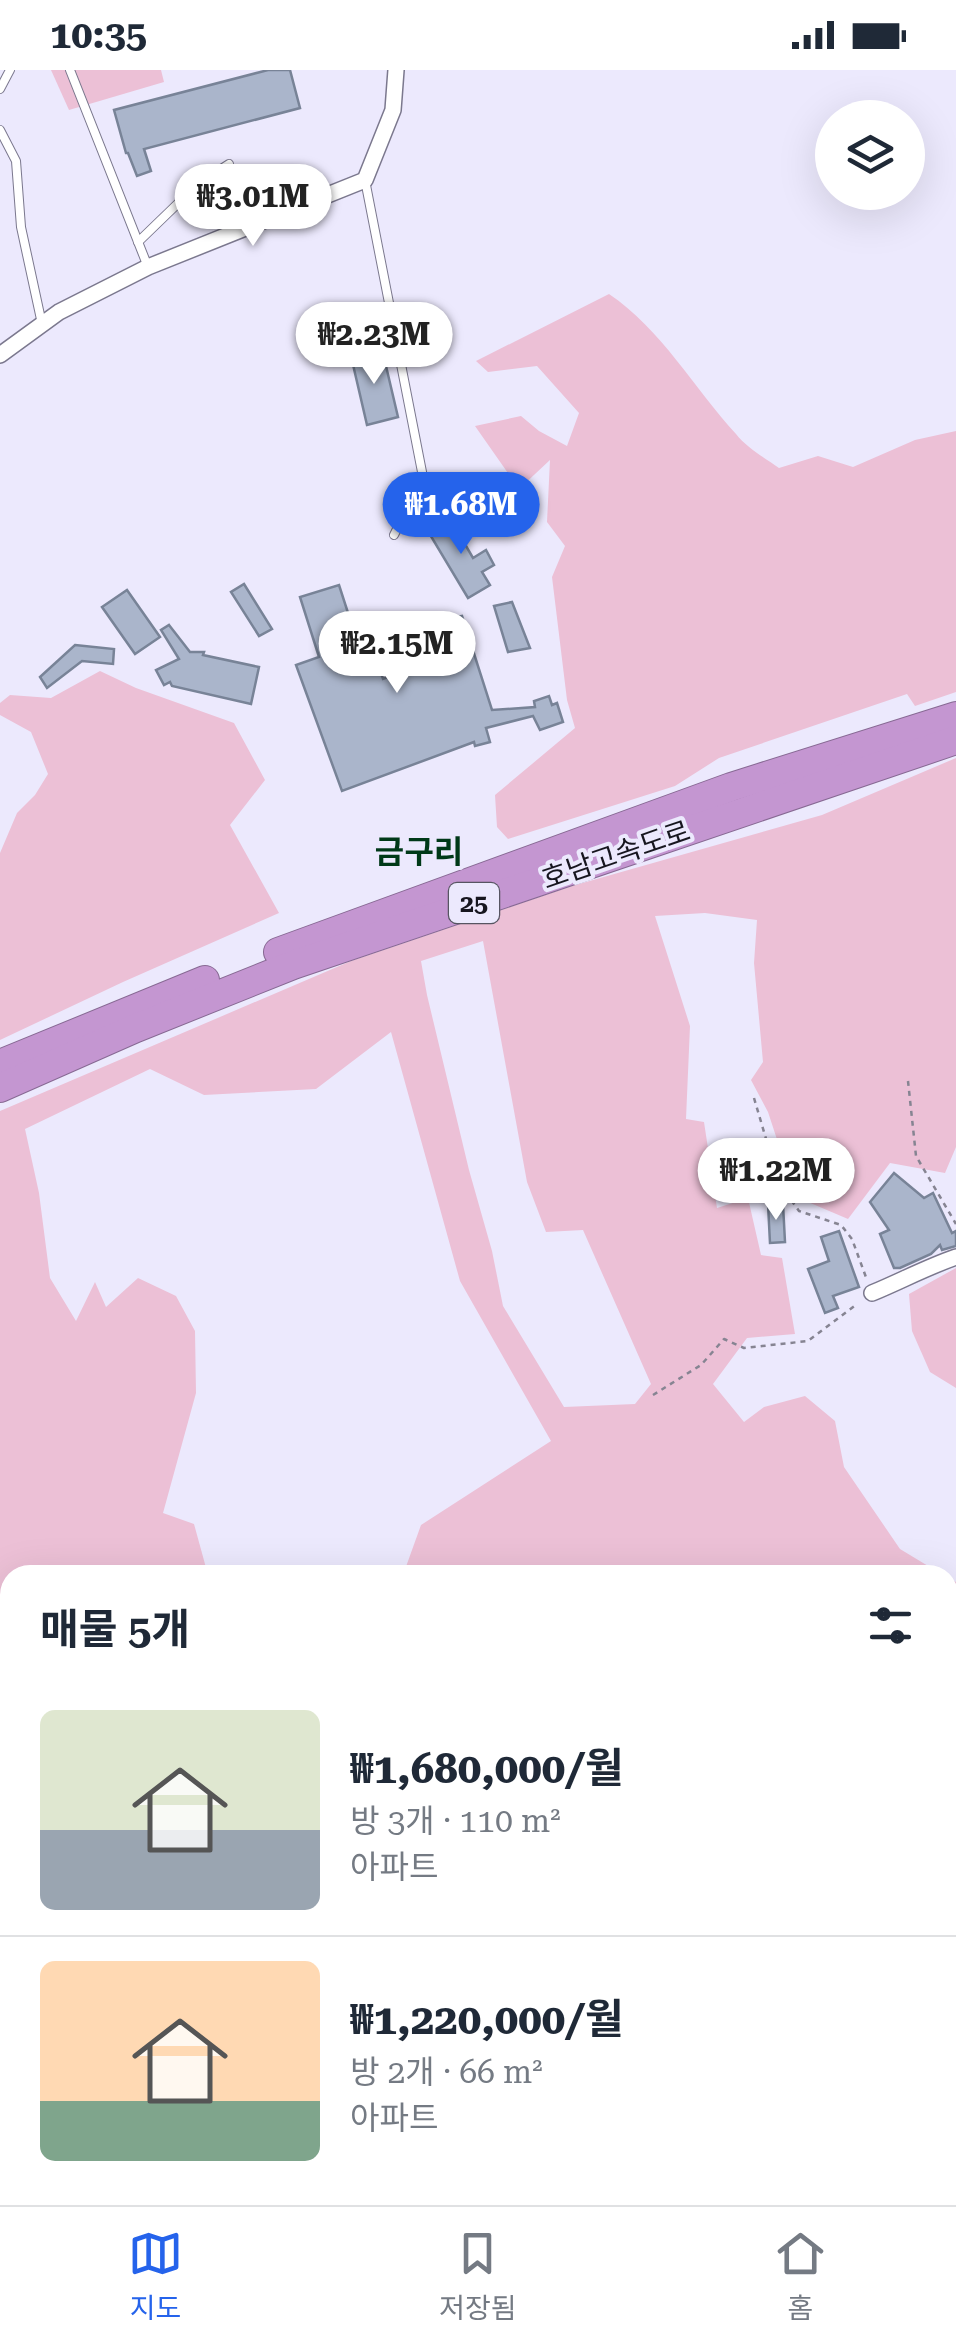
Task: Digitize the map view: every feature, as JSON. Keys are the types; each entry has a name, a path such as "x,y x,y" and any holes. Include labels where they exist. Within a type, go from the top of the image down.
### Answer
{"highway":[{"name":"호남고속도로","path":"0,1064 338,929 731,787 956,716"},
{"name":"호남고속도로","path":"0,1088 294,965 956,740"}],"street":[{"path":"0,355 60,312 148,267 365,180 394,110 396,70"},
{"path":"872,1293 956,1258"}],"lane":[{"path":"0,90 10,70"},
{"path":"70,70 148,267"},
{"path":"0,130 16,161 21,227 42,325"},
{"path":"138,242 198,184 230,164"},
{"path":"365,180 423,478 394,535"}],"path":[{"path":"908,1081 916,1156 956,1224"},
{"path":"653,1396 701,1365 724,1340 744,1348 808,1340 872,1293 852,1240 841,1226 799,1211 779,1184 754,1098"}],"shaded area":[{"path":"51,70 161,70 164,82 69,110"},
{"path":"609,294 645,324 740,439 779,468 818,456 853,467 915,440 956,431 956,692 915,706 907,694 719,758 675,786 508,839 497,827 495,795 575,728 567,700 552,577 565,546 547,522 550,460 519,489 475,426 521,416 567,446 579,413 537,366 488,372 476,361"},
{"path":"100,671 234,723 265,780 230,825 279,913 0,1040 0,853 17,813 48,774 31,732 0,715 0,703 10,695 51,698"},
{"path":"956,758 956,1147 945,1173 890,1163 848,1219 808,1202 788,1173 768,1112 751,1080 763,1062 754,963 757,920 705,913 655,916 690,1026 686,1119 704,1122 717,1208 748,1198 761,1255 782,1258 795,1334 747,1338 713,1384 744,1422 764,1407 805,1396 835,1421 844,1467 900,1549 926,1565 407,1565 421,1525 551,1441 460,1281 391,1032 316,1089 204,1095 150,1069 25,1129 39,1193 50,1278 76,1321 95,1282 106,1307 138,1278 176,1296 195,1331 196,1393 163,1513 194,1524 205,1565 0,1565 0,1111 351,961 572,886 822,815","holes":["483,941 527,1182 546,1232 583,1230 651,1384 635,1404 564,1407 503,1306 421,961"]},
{"path":"956,1268 956,1388 930,1372 912,1331 909,1294"}],"building":[{"path":"268,70 290,70 300,108 144,149 151,171 137,176 114,110"},
{"path":"382,349 398,417 367,425 351,356"},
{"path":"448,515 473,558 486,550 494,565 482,572 490,585 468,598 426,528"},
{"path":"244,584 272,629 259,636 231,592"},
{"path":"339,585 358,644 370,640 383,679 418,666 417,635 438,630 436,621 462,616 492,710 535,707 534,701 549,696 552,705 557,703 563,722 540,730 533,716 486,728 490,742 475,746 474,742 342,791 296,665 319,657 300,597"},
{"path":"127,590 160,637 135,654 102,607"},
{"path":"512,602 530,648 508,652 494,606"},
{"path":"169,625 190,652 259,667 251,704 172,686 170,682 164,685 156,670 179,659 161,630"},
{"path":"75,645 114,649 113,664 82,661 47,688 40,677"},
{"path":"894,1173 924,1198 933,1193 952,1233 956,1231 956,1246 942,1250 940,1245 931,1254 894,1268 880,1234 889,1230 870,1202"},
{"path":"768,1204 783,1204 785,1242 770,1243"},
{"path":"839,1231 859,1287 833,1296 838,1308 825,1313 808,1269 829,1261 821,1237"}],"district":[{"name":"금구리","path":"419,852"}]}
